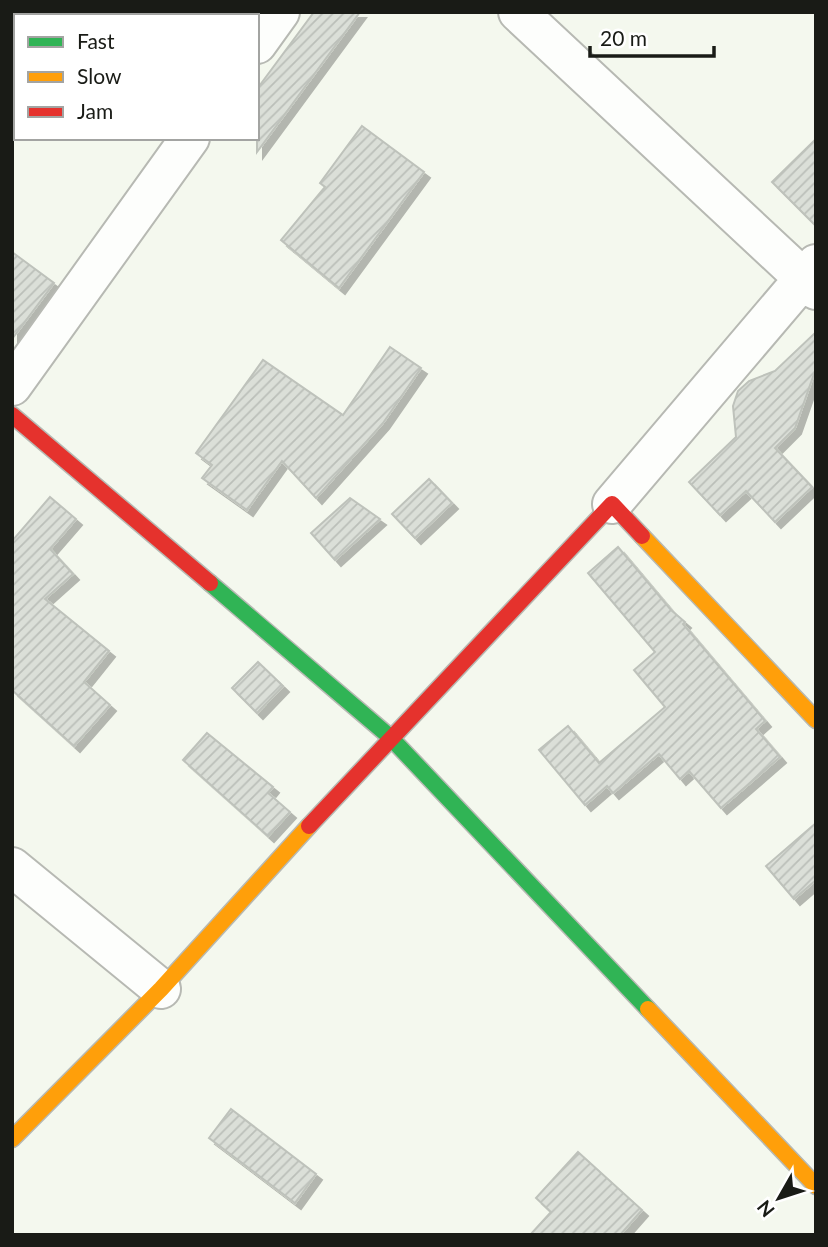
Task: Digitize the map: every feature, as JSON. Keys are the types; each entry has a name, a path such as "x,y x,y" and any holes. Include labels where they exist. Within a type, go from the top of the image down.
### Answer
{"street":[{"path":"259,41 280,12"},
{"path":"12,1139 161,989 390,737 612,504 812,277 518,12"},
{"path":"12,386 189,140"},
{"path":"12,415 390,737 816,1186"},
{"path":"612,504 816,720"},
{"path":"12,867 161,989"}],"building":[{"path":"314,12 360,12 257,152 259,86"},
{"path":"362,126 424,172 339,288 281,240 325,187 320,183"},
{"path":"816,139 816,226 772,182"},
{"path":"12,252 54,283 12,339"},
{"path":"816,332 816,368 795,428 775,448 812,487 775,522 746,491 720,515 689,482 736,437 733,406 738,391 749,381 775,371"},
{"path":"390,347 421,368 383,423 316,498 282,461 247,510 202,478 212,465 196,453 263,360 343,415"},
{"path":"429,479 452,503 415,538 392,514"},
{"path":"50,497 76,519 50,549 73,574 45,599 109,651 84,682 110,705 74,746 12,690 12,541"},
{"path":"350,498 380,519 335,560 311,533"},
{"path":"618,547 671,610 685,622 683,624 765,721 756,729 780,757 721,808 689,771 680,779 659,754 613,793 607,786 585,805 539,750 568,726 599,763 665,707 634,670 655,652 588,573"},
{"path":"258,662 283,686 257,713 232,688"},
{"path":"207,733 273,787 268,793 290,812 268,836 183,760"},
{"path":"816,823 816,880 794,899 766,866"},
{"path":"231,1109 316,1174 295,1203 209,1138"},
{"path":"578,1152 642,1210 620,1235 530,1235 551,1212 536,1198"}],"traffic: fast":[{"path":"210,583 390,737 648,1009"}],"traffic: slow":[{"path":"642,536 816,720"},
{"path":"12,1139 161,989 309,826"},
{"path":"648,1009 816,1186"}],"traffic: jam":[{"path":"12,415 210,583"},
{"path":"309,826 612,504 642,536"}]}
